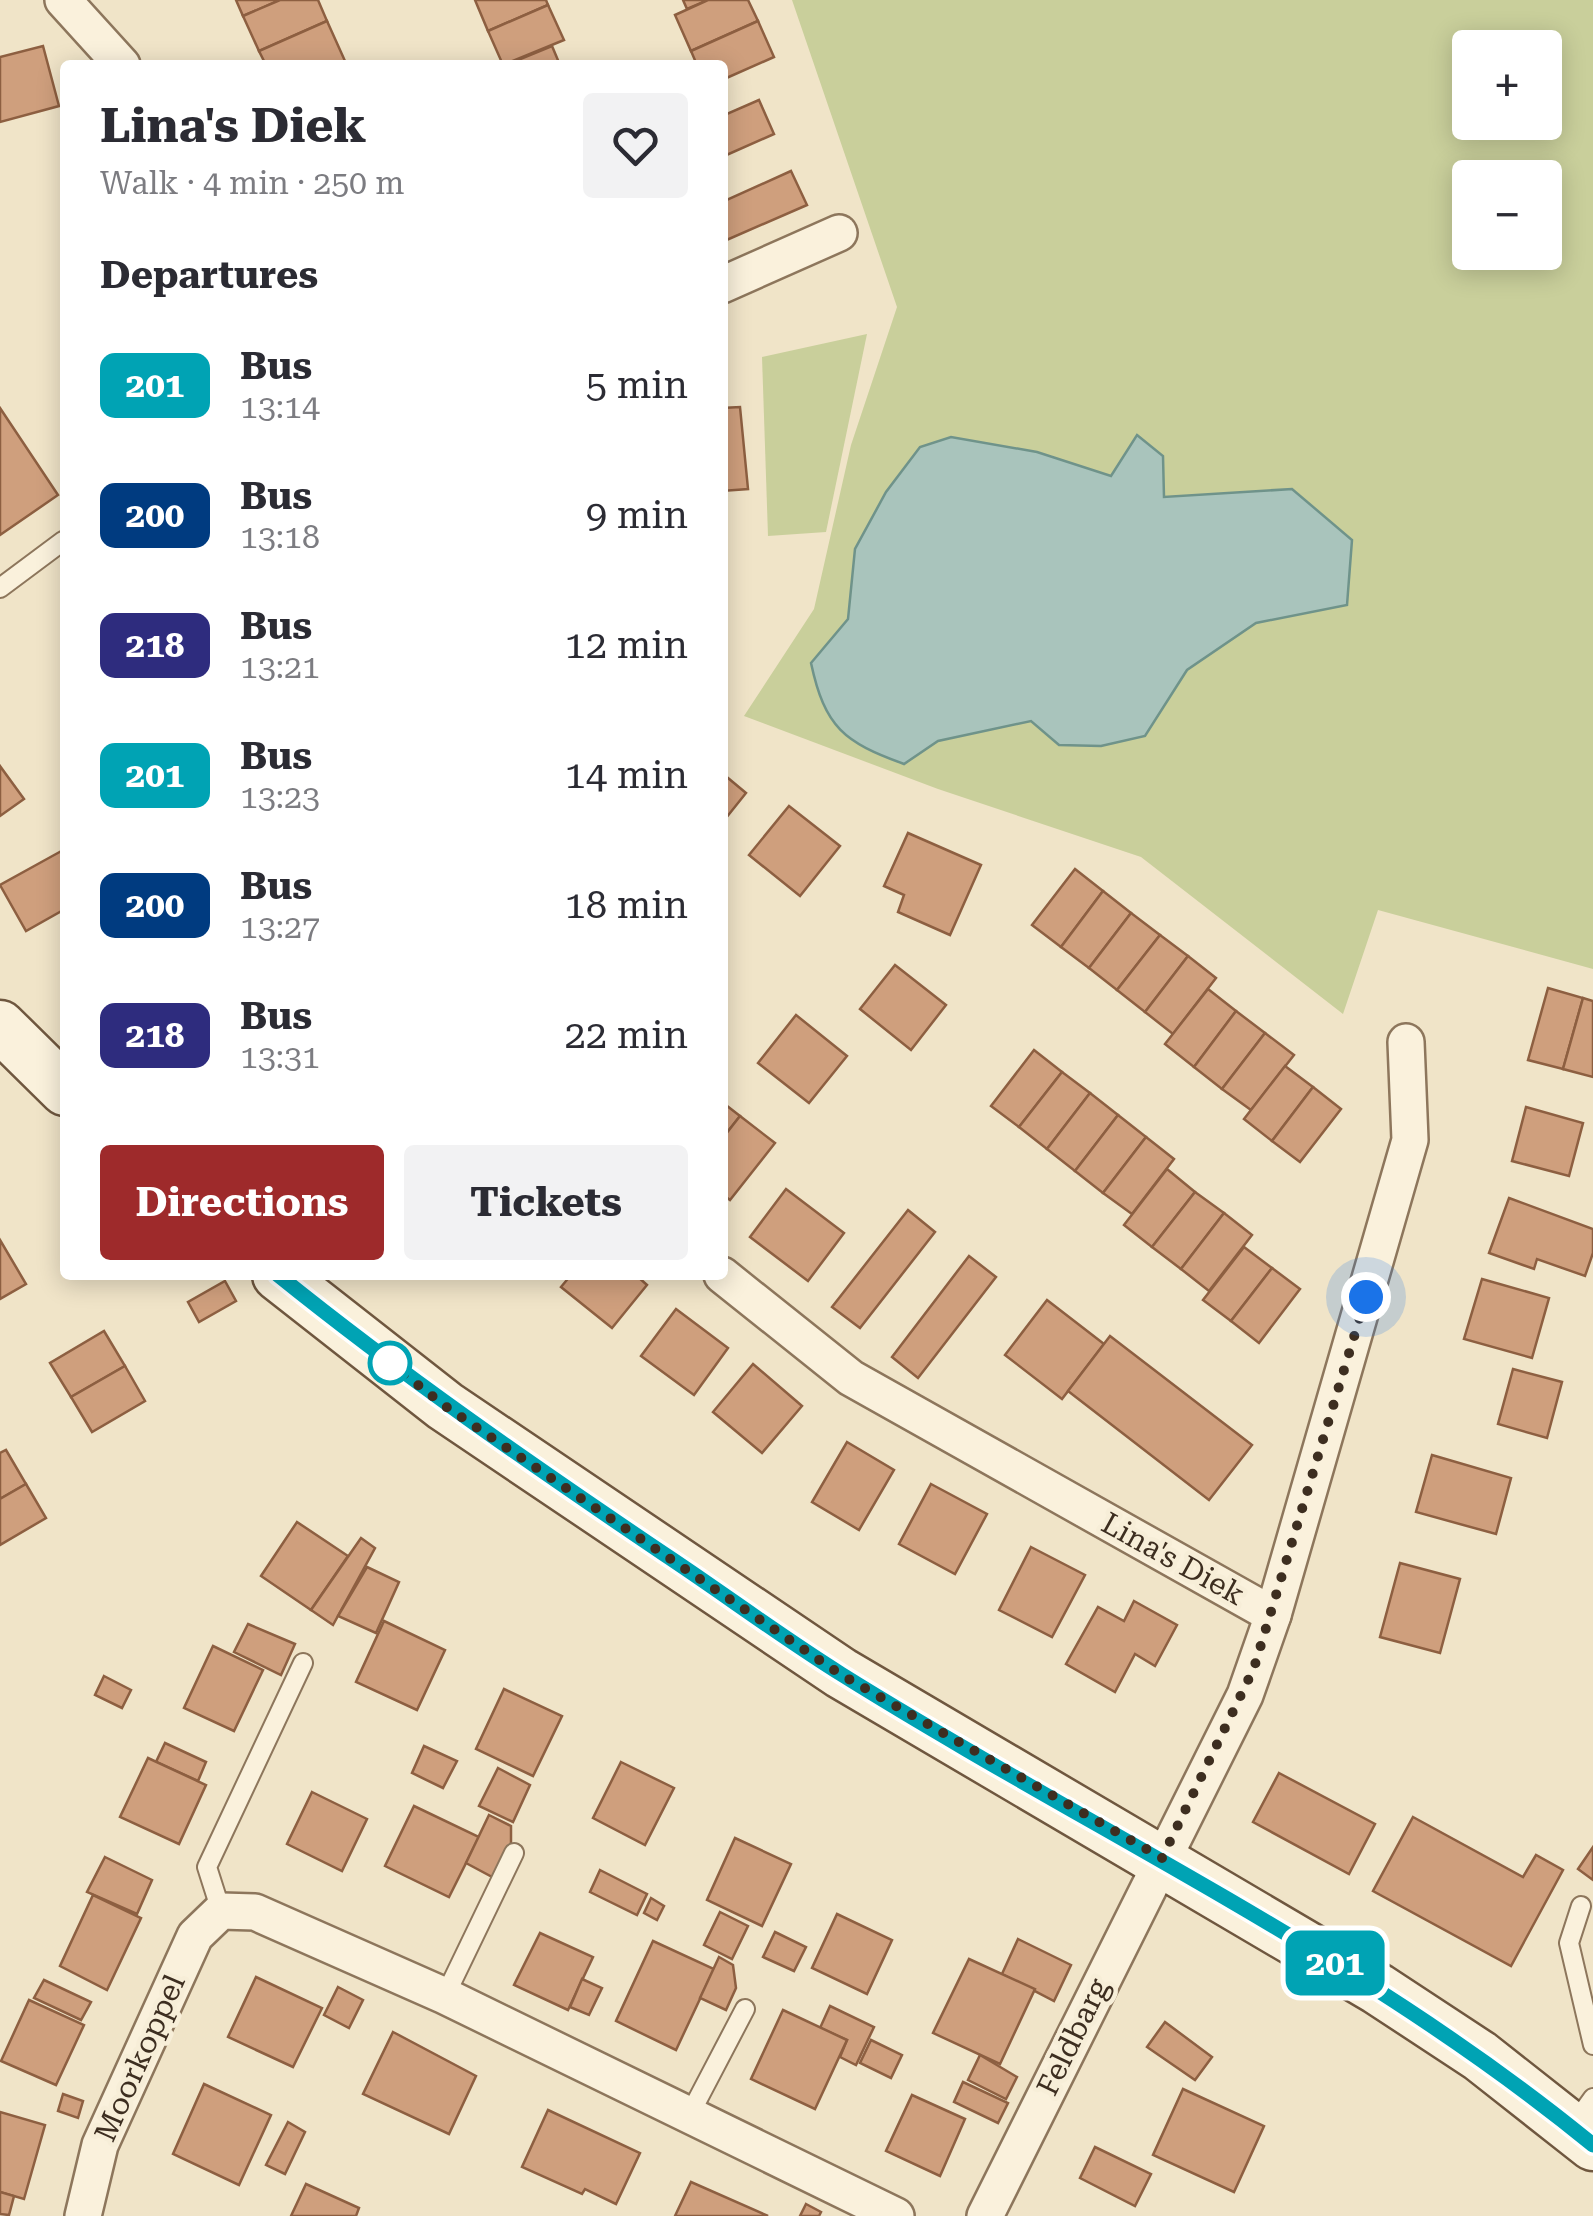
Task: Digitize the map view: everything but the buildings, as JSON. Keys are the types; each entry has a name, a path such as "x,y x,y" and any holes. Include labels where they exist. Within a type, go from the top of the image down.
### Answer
{"main road":[{"path":"0,1026 60,1085"},
{"path":"284,1280 445,1406 840,1674 1162,1858 1586,2123"}],"street":[{"path":"62,0 117,60"},
{"path":"728,283 839,234"},
{"name":"Feldbarg","path":"985,2216 1244,1695 1274,1615 1410,1140 1406,1042"},
{"name":"Lina's Diek","path":"728,1280 851,1378 1274,1615"},
{"path":"221,1912 255,1912 445,1996 896,2216"},
{"name":"Moorkoppel","path":"92,2212 100,2145 195,1936 221,1912"}],"lane":[{"path":"0,588 60,543"},
{"path":"221,1912 206,1867 303,1663"},
{"path":"445,1996 514,1853"},
{"path":"1582,1906 1569,1943 1593,2044"},
{"path":"690,2114 745,2008"}],"green space":[{"path":"792,0 1593,0 1593,969 1378,910 1343,1014 1141,857 938,789 744,716 814,609 851,445 897,307","holes":["1137,436 1163,497 1292,489 1347,605 1256,623 1187,670 1145,736 1059,745 1031,721 938,741 904,764 811,664 848,619 855,549 886,492 920,448 1037,452 1112,476"]},
{"path":"867,334 826,532 768,536 762,357"}],"water":[{"path":"1137,435 1163,456 1164,497 1292,489 1352,540 1347,605 1256,623 1187,670 1145,736 1101,746 1059,745 1031,721 938,741 904,764 866,748 840,730 823,703 811,663 848,619 855,549 886,492 920,447 951,437 1037,452 1111,476"}],"bus line":[{"name":"201","path":"284,1280 445,1406 840,1674 1162,1858 1378,1989 1480,2056 1593,2145"}],"route":[{"path":"390,1363 445,1406 840,1674 1162,1858 1244,1695 1274,1615 1366,1297"}]}
